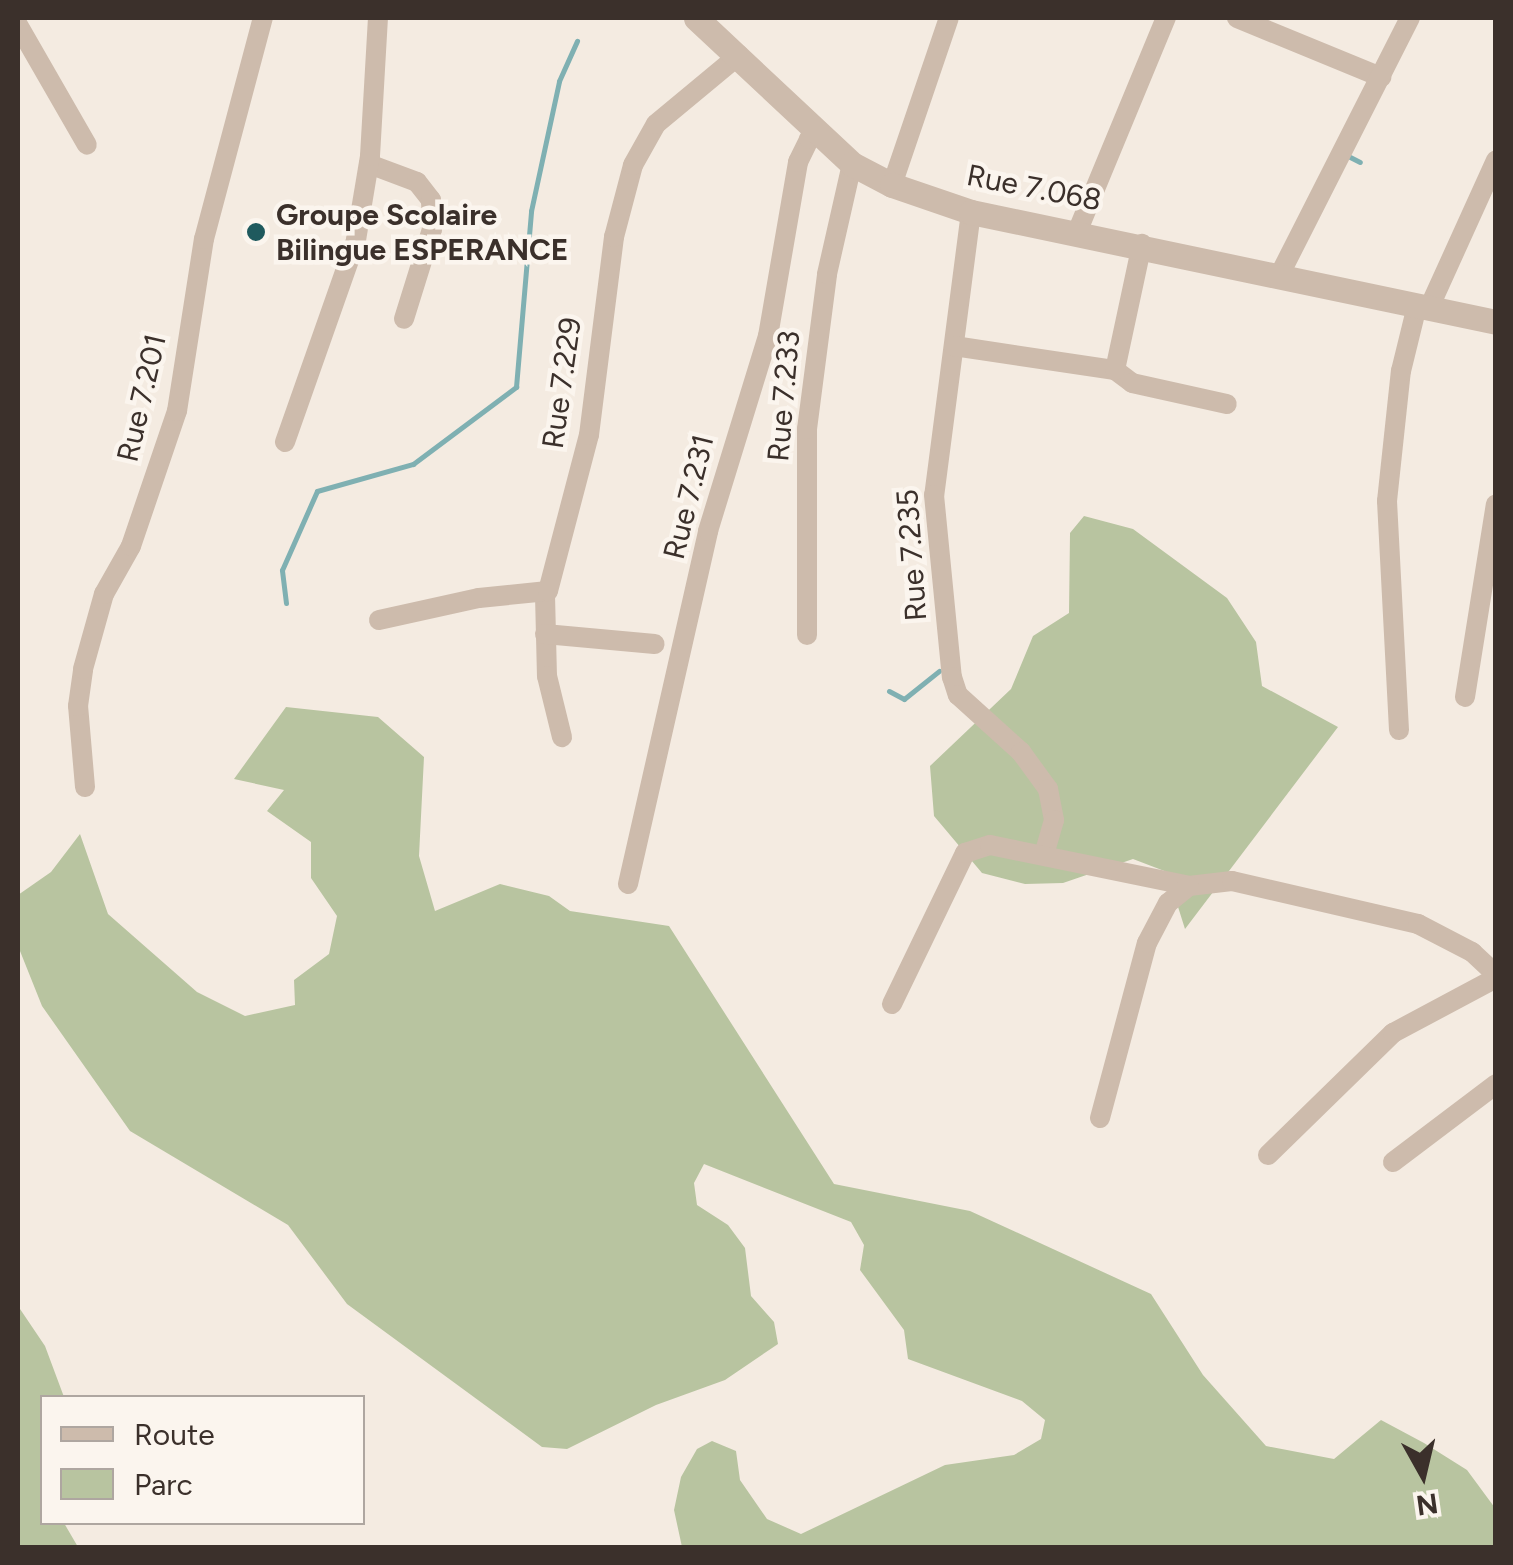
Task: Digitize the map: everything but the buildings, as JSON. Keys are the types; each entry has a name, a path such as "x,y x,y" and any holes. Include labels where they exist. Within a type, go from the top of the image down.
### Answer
{"street":[{"name":"Rue 7.201","path":"85,787 78,706 83,668 104,594 131,546 177,411 204,239 263,18"},
{"path":"285,442 356,240 369,164 378,18"},
{"name":"Rue 7.068","path":"696,18 852,164 892,185 971,212 1078,230 1496,322"},
{"path":"892,185 949,18"},
{"path":"1078,230 1166,18"},
{"path":"1236,18 1381,77"},
{"path":"1280,274 1410,18"},
{"path":"18,24 86,145"},
{"name":"Rue 7.229","path":"562,737 547,676 545,595 589,435 614,237 633,165 656,124 739,56"},
{"name":"Rue 7.231","path":"628,884 708,532 768,336 798,162 809,139 820,134"},
{"path":"1399,730 1387,501 1401,372 1423,307 1496,160"},
{"path":"369,164 417,182 431,200 432,229 404,319"},
{"name":"Rue 7.233","path":"807,636 807,429 827,274 852,164"},
{"name":"Rue 7.235","path":"971,212 934,496 952,677 958,695 1021,752 1048,789 1054,820 1044,856"},
{"path":"1115,370 1142,244"},
{"path":"954,346 1115,370 1132,383 1227,404"},
{"path":"1465,697 1496,504"},
{"path":"380,620 479,598 545,595"},
{"path":"545,634 654,644"},
{"path":"892,1004 965,853 990,846 1189,886 1232,881 1418,924 1472,952 1496,976 1394,1033 1268,1155"},
{"path":"1100,1118 1148,943 1168,903 1189,886"},
{"path":"1393,1162 1496,1084"}],"green space":[{"path":"1084,516 1133,529 1227,598 1256,642 1262,686 1338,727 1185,929 1167,872 1133,859 1063,883 1025,884 982,873 934,816 930,766 1011,689 1033,636 1069,613 1070,533"},
{"path":"286,707 378,717 424,757 419,856 435,911 500,884 549,896 570,911 669,926 834,1184 970,1211 1151,1294 1203,1375 1266,1446 1334,1459 1381,1420 1424,1443 1467,1470 1495,1508 1495,1547 682,1547 674,1510 681,1477 697,1449 712,1441 736,1451 740,1480 767,1519 801,1534 945,1465 1014,1455 1041,1439 1045,1420 1022,1401 908,1359 904,1330 860,1270 864,1245 851,1222 704,1164 694,1183 697,1205 728,1225 745,1248 751,1296 774,1322 778,1344 725,1380 656,1405 567,1449 542,1447 347,1304 288,1225 130,1131 42,1006 18,946 18,895 51,872 80,834 108,914 197,992 245,1016 295,1005 294,980 329,954 337,916 311,878 311,842 267,811 284,790 234,779"},
{"path":"18,1306 45,1346 63,1395 40,1395 40,1525 65,1525 78,1547 18,1547"}],"waterway":[{"path":"286,603 282,570 317,491 413,464 516,387 531,211 559,81 577,41"},
{"path":"1350,157 1360,162"},
{"path":"889,691 904,699 939,671"}],"place":[{"name":"Groupe Scolaire Bilingue ESPERANCE","path":"256,232"}]}
